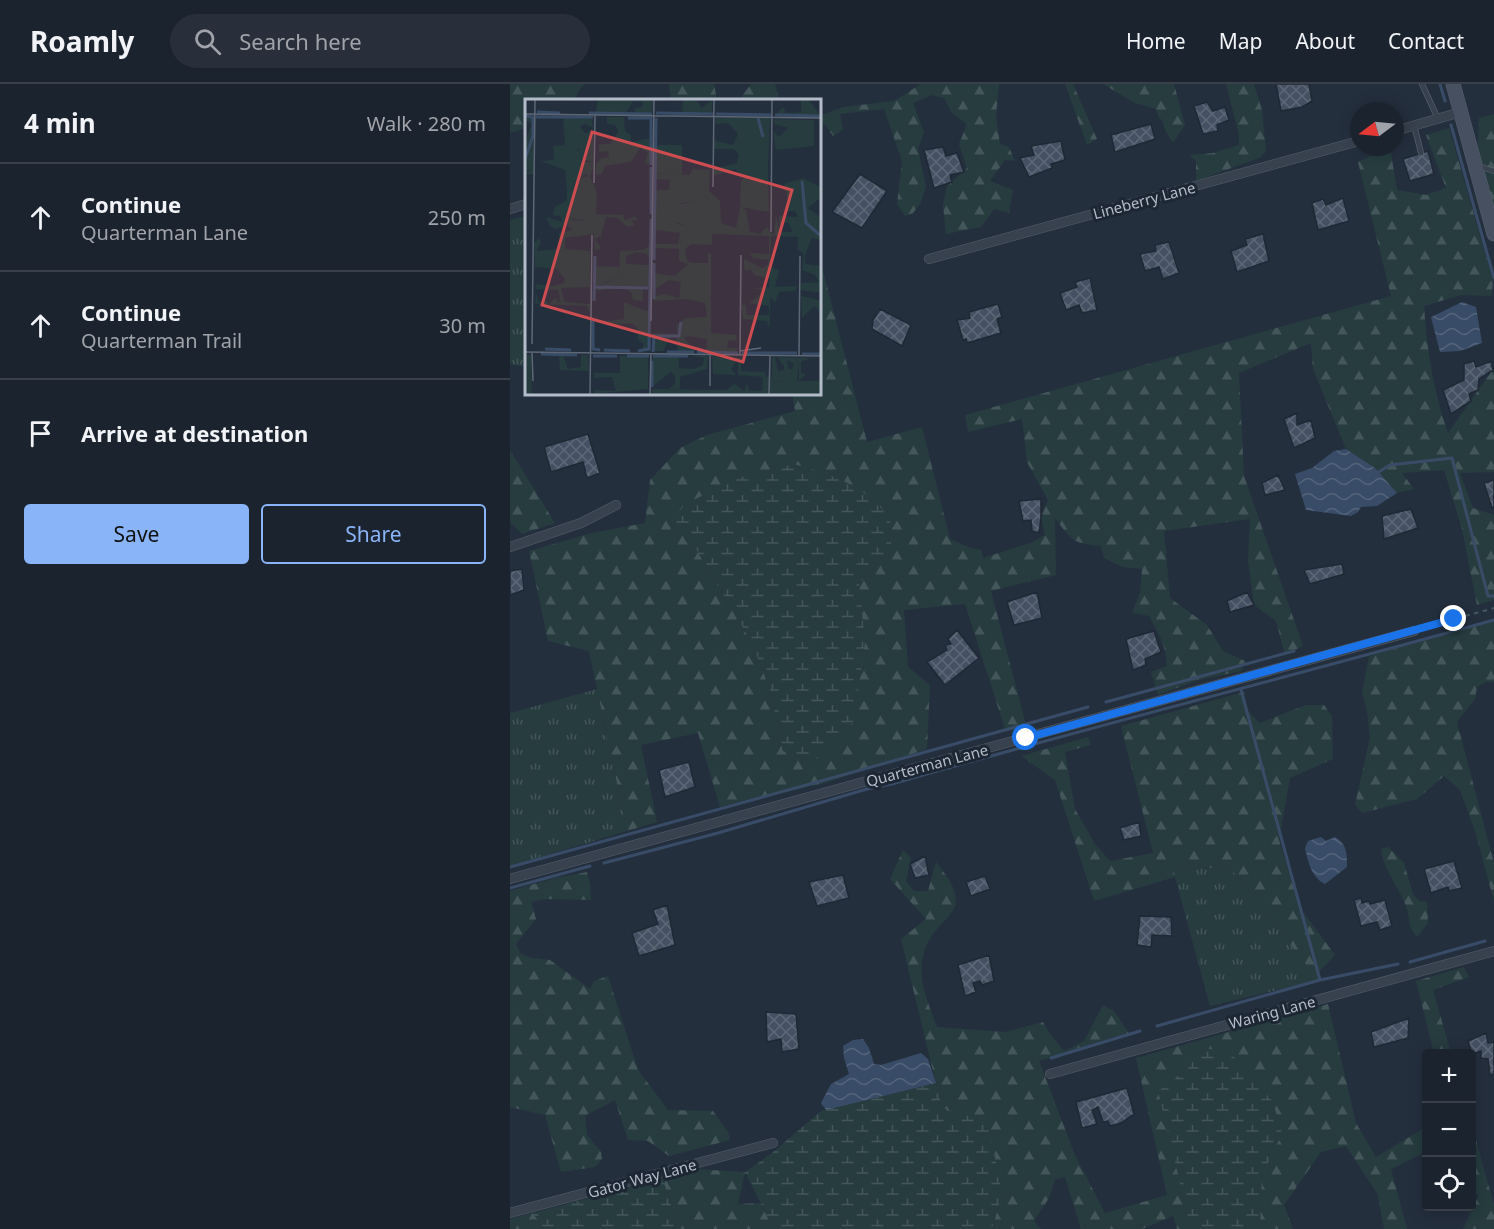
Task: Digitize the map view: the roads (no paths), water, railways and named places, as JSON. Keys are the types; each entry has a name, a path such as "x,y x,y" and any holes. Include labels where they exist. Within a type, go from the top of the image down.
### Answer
{"street":[{"path":"1453,84 1494,234"},
{"path":"1404,128 1461,112"},
{"name":"Lineberry Lane","path":"929,259 1350,143"},
{"path":"510,209 525,204"},
{"path":"510,547 581,523 616,505"},
{"name":"Quarterman Lane","path":"510,879 1414,630"},
{"name":"Waring Lane","path":"1050,1074 1494,951"},
{"name":"Gator Way Lane","path":"510,1214 773,1143"}],"lane":[{"path":"1422,84 1438,119"},
{"path":"1414,125 1421,153"},
{"path":"1475,166 1494,171"}],"water":[{"path":"1462,302 1476,307 1482,343 1460,351 1440,352 1431,317"},
{"path":"1346,449 1375,468 1397,493 1377,506 1361,507 1351,516 1306,510 1295,474 1312,468 1334,451"},
{"path":"1321,837 1326,841 1335,837 1339,840 1346,849 1347,857 1347,867 1325,884 1314,874 1305,848 1308,841"},
{"path":"863,1039 869,1048 874,1064 881,1065 921,1053 928,1059 936,1083 826,1110 821,1103 831,1084 849,1074 843,1046 853,1040"}],"waterway":[{"path":"1440,84 1445,101"},
{"path":"1451,125 1494,278"},
{"path":"1377,473 1390,465 1452,458 1488,596 1494,596"},
{"path":"604,863 718,833 867,789 1494,620"},
{"path":"1106,702 1294,651"},
{"path":"1241,690 1320,980"},
{"path":"510,867 1088,707"},
{"path":"510,888 590,866"},
{"path":"1410,962 1485,941"},
{"path":"1157,1026 1320,980 1398,964"},
{"path":"1051,1058 1140,1031"}]}
